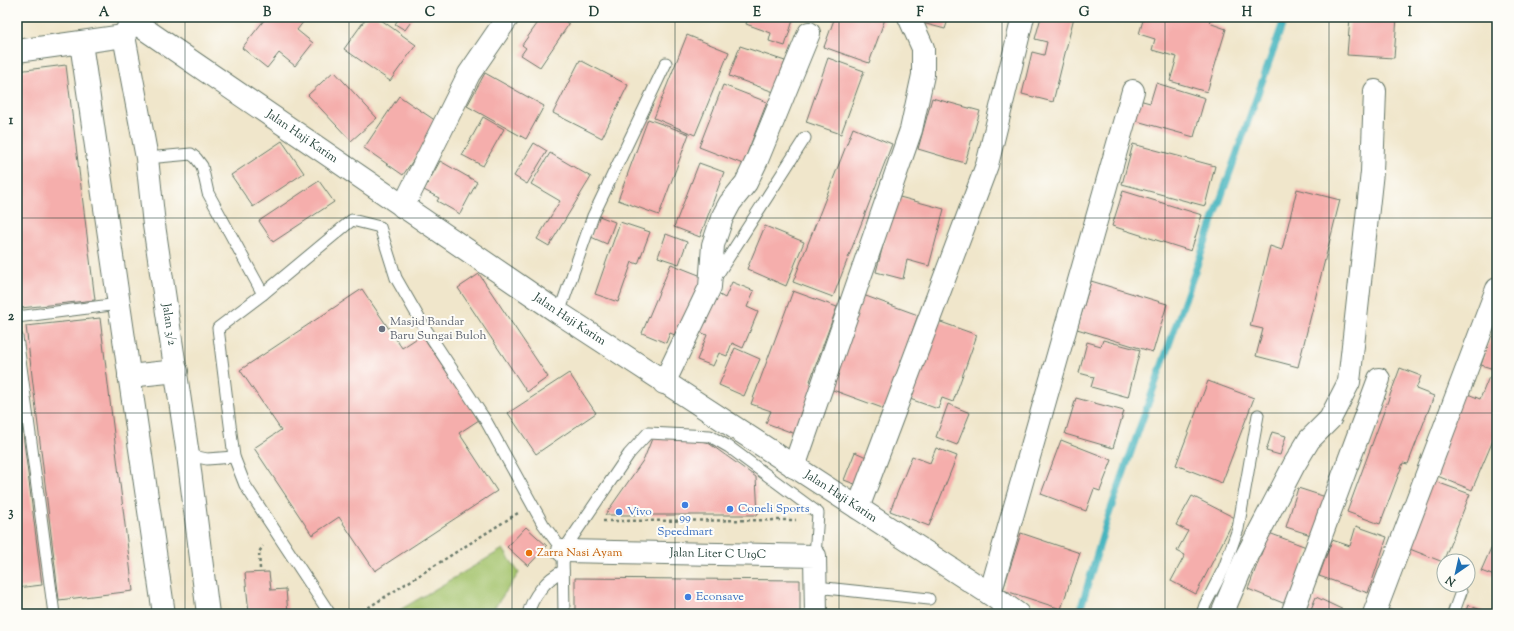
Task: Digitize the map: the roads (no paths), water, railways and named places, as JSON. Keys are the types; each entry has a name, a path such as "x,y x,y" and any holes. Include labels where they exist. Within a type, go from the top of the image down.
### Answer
{"street":[{"path":"403,207 470,74 508,17"},
{"path":"794,467 911,130 923,75 923,48 909,17"},
{"path":"858,508 987,165 1023,17"},
{"path":"17,51 81,43 128,24"},
{"name":"Jalan Haji Karim","path":"128,24 664,383 990,594 1018,614"},
{"name":"Jalan 3/2","path":"128,24 147,158 154,225 177,371 208,614"},
{"path":"664,383 710,287 714,245 722,218 730,203 746,183 757,160 809,33"},
{"path":"81,43 164,614"},
{"path":"990,594 1132,91"},
{"path":"1222,614 1246,557 1294,465 1309,440 1330,419 1349,382 1372,172 1375,91"},
{"path":"1374,614 1497,289"},
{"path":"129,376 177,371"},
{"path":"1292,614 1380,379"},
{"path":"815,556 816,614"},
{"name":"Jalan Liter C U19C","path":"563,561 815,556"}],"lane":[{"path":"559,313 593,216 666,63"},
{"path":"710,287 805,138"},
{"path":"147,158 191,154 196,158 202,166 208,193 263,294"},
{"path":"330,614 245,485 234,457 218,328 263,294 352,220 380,227 396,278 423,325 486,421 563,561 564,614"},
{"path":"17,317 119,304"},
{"path":"17,338 54,614"},
{"path":"1202,614 1204,605 1224,568 1238,529 1258,415"},
{"path":"528,614 533,601 563,561 583,521 629,454 648,433 710,436 729,447 818,513 819,520 815,556"},
{"path":"188,455 207,459 234,457"},
{"path":"816,588 929,599"},
{"path":"1453,614 1461,593"}],"waterway":[{"path":"1079,614 1108,517 1285,17"}],"place":[{"name":"Masjid Bandar Baru Sungai Buloh","path":"382,329"},
{"name":"99 Speedmart","path":"685,505"},
{"name":"Coneli Sports","path":"730,509"},
{"name":"Vivo","path":"619,512"},
{"name":"Zarra Nasi Ayam","path":"529,553"},
{"name":"Econsave","path":"688,597"}]}
